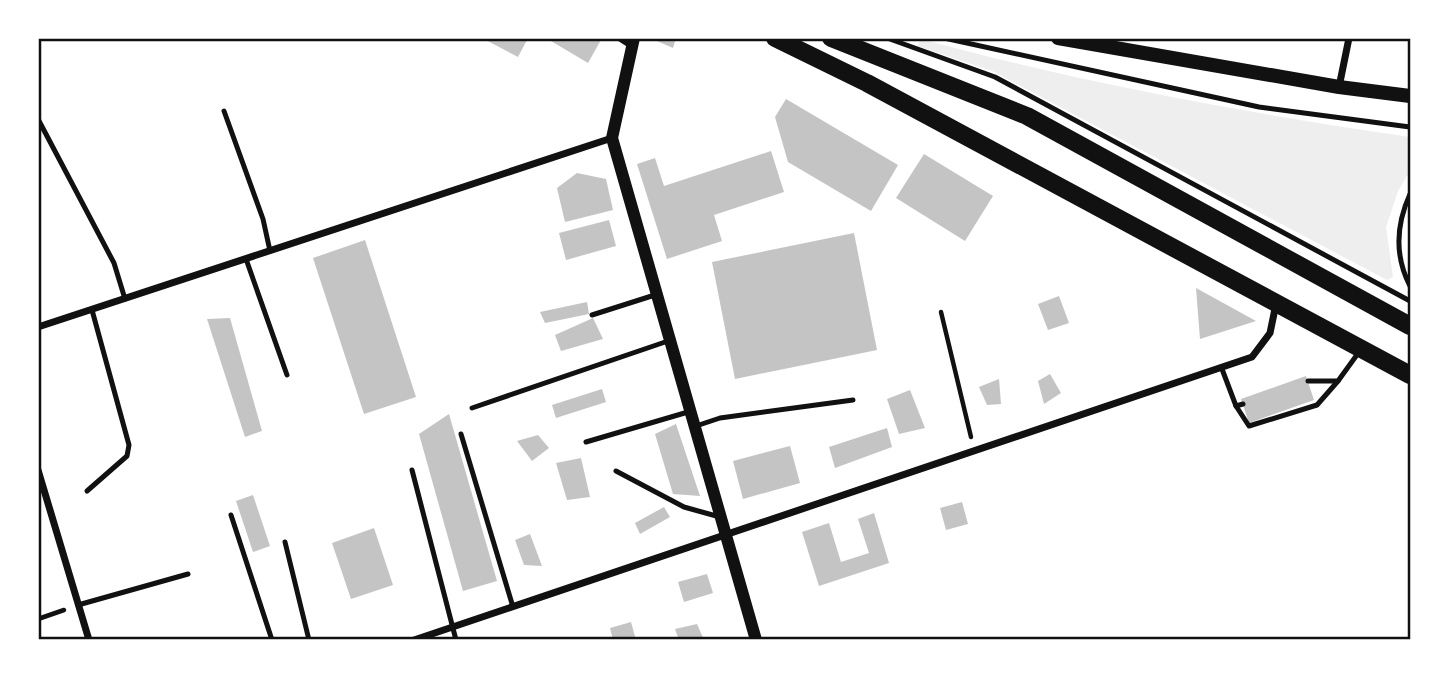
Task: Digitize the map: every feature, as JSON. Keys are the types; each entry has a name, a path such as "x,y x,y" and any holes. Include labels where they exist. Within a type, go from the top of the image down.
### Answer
{"main road":[{"path":"775,38 867,83 1410,375"},
{"path":"831,38 1027,116 1410,326"},
{"path":"1058,38 1339,87 1410,96"}],"street":[{"path":"1339,87 1349,38"},
{"path":"633,43 612,138 756,639"},
{"path":"38,327 612,138"},
{"path":"414,639 1252,358 1270,333 1276,303"},
{"path":"38,470 89,639"}],"lane":[{"path":"618,38 633,43"},
{"path":"887,38 995,77 1410,301"},
{"path":"944,38 1259,107 1410,127"},
{"path":"224,111 263,219 270,251"},
{"path":"38,119 114,263 125,299"},
{"path":"1410,194 1397,238 1401,264 1410,286"},
{"path":"246,259 287,375"},
{"path":"592,315 658,294"},
{"path":"87,491 127,456 129,445 93,310"},
{"path":"472,408 670,340"},
{"path":"1222,369 1249,426 1317,405 1361,350"},
{"path":"1308,381 1338,381"},
{"path":"695,426 720,418 853,400"},
{"path":"586,442 691,411"},
{"path":"461,434 513,607"},
{"path":"412,470 456,639"},
{"path":"616,471 684,508 723,518"},
{"path":"231,515 272,639"},
{"path":"285,542 309,639"},
{"path":"79,605 188,574"}],"path":[{"path":"941,312 974,452"},
{"path":"38,619 79,605"}],"shaded area":[{"path":"921,39 1042,70 1164,96 1410,137 1410,171 1398,191 1386,227 1393,277 1387,280 992,71 917,46"}],"building":[{"path":"482,38 528,38 518,57"},
{"path":"546,38 602,38 588,63"},
{"path":"650,38 676,38 673,48"},
{"path":"786,99 898,165 871,211 788,162 775,117"},
{"path":"771,151 784,192 714,215 722,241 667,259 637,164 655,158 664,186"},
{"path":"924,154 993,196 965,241 896,198"},
{"path":"577,173 606,179 613,210 565,222 557,188"},
{"path":"609,220 616,246 566,260 559,233"},
{"path":"854,233 877,350 735,379 712,262"},
{"path":"365,240 416,397 364,414 313,258"},
{"path":"1196,288 1256,321 1200,339"},
{"path":"1059,296 1069,323 1048,330 1038,304"},
{"path":"587,302 589,314 545,323 540,312"},
{"path":"230,318 262,431 245,437 207,319"},
{"path":"593,318 603,339 561,351 555,335"},
{"path":"1050,374 1061,393 1044,404 1038,381"},
{"path":"1306,376 1314,400 1249,423 1241,399"},
{"path":"999,379 1001,404 987,405 979,387"},
{"path":"602,389 606,402 556,418 552,405"},
{"path":"910,390 925,428 899,434 887,399"},
{"path":"449,414 497,581 463,591 419,434"},
{"path":"676,424 700,496 673,494 655,434"},
{"path":"887,428 892,447 835,468 829,447"},
{"path":"538,435 549,448 532,461 517,441"},
{"path":"790,446 800,483 743,499 733,461"},
{"path":"581,458 590,497 567,500 556,463"},
{"path":"253,495 270,546 253,552 236,501"},
{"path":"962,502 968,524 946,530 940,508"},
{"path":"664,507 670,517 640,534 635,523"},
{"path":"874,513 889,563 819,586 802,532 829,523 841,562 869,553 858,519"},
{"path":"374,528 393,585 351,599 332,543"},
{"path":"530,534 542,566 524,565 515,540"},
{"path":"707,574 713,593 684,602 678,582"},
{"path":"631,622 636,640 613,640 610,628"},
{"path":"697,624 704,640 679,640 675,629"}]}
